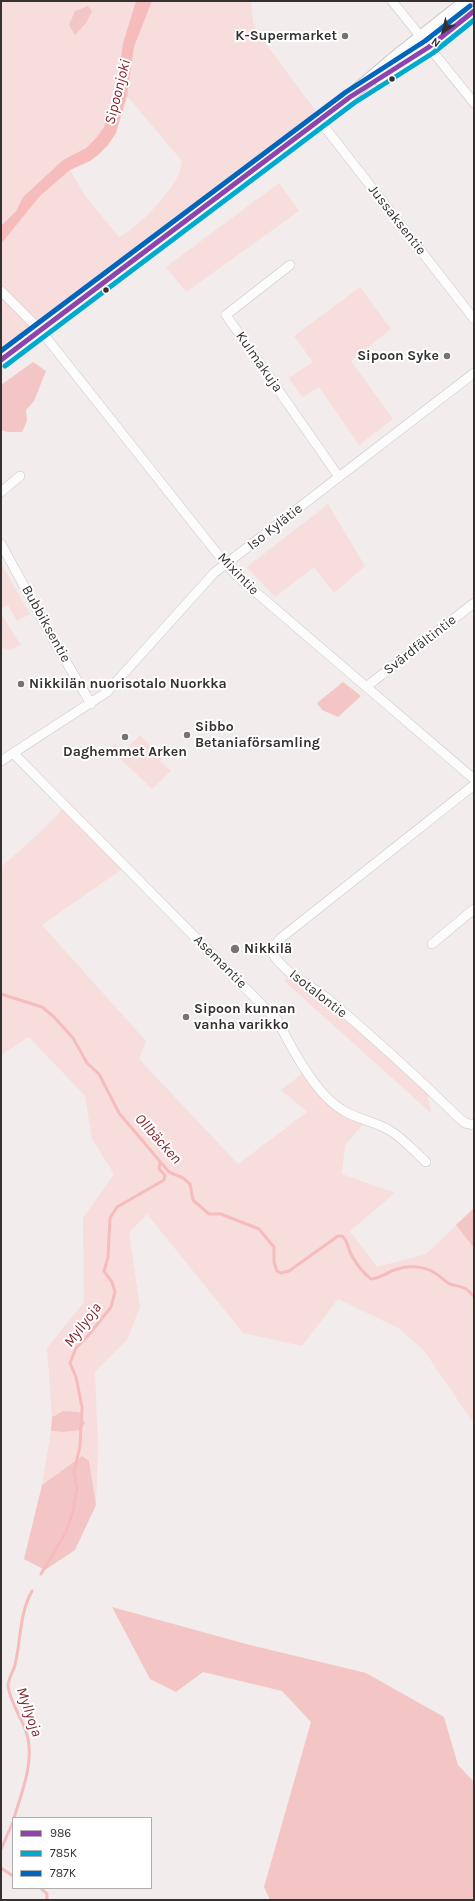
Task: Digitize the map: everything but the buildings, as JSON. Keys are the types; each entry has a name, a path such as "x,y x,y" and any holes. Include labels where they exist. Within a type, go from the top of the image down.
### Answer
{"street":[{"path":"392,1 474,103"},
{"path":"1,360 320,121 393,59 466,1"},
{"path":"350,97 429,47 474,11"},
{"name":"Jussaksentie","path":"320,121 474,319"},
{"name":"Kulmakuja","path":"290,265 226,315 339,477"},
{"name":"Mixintie","path":"1,291 41,331 226,564 251,589 474,779"},
{"name":"Iso Kylätie","path":"1,761 92,704 113,687 214,573 474,373"},
{"path":"1,492 20,476"},
{"name":"Bubbiksentie","path":"1,544 56,644 92,704"},
{"name":"Svärdfältintie","path":"366,687 474,603"},
{"name":"Asemantie","path":"13,753 277,1020 291,1047 319,1090 346,1113 388,1129 401,1138 426,1162"},
{"name":"Isotalontie","path":"474,785 281,938 274,946 273,954 283,966 325,997 415,1074 465,1123 474,1125"},
{"path":"432,944 474,909"}],"shaded area":[{"path":"1,1 136,1 123,43 116,91 104,127 86,148 63,160 23,197 16,211 1,226"},
{"path":"152,1 251,1 253,22 260,36 315,110 320,121 1,360 1,244 40,196 70,170 86,197 119,237 135,227 152,210 168,192 179,174 182,161 127,96 134,47"},
{"path":"88,6 92,11 86,23 75,35 69,25 75,11"},
{"path":"279,183 299,211 186,292 166,267"},
{"path":"360,287 391,329 351,361 393,419 359,445 319,387 302,397 289,378 313,362 294,336"},
{"path":"33,362 46,371 34,401 26,410 27,421 22,432 8,432 1,430 1,385"},
{"path":"328,504 365,566 334,593 314,567 275,597 247,567"},
{"path":"1,564 30,614 17,621 8,605 1,609"},
{"path":"1,614 21,645 9,650 1,647"},
{"path":"343,682 361,696 338,717 322,710 317,703"},
{"path":"140,735 162,758 160,761 171,771 152,789 110,749 115,744 123,752"},
{"path":"65,807 125,867 42,925 146,1041 139,1059 238,1164 307,1112 281,1090 307,1070 319,1090 367,1120 345,1145 342,1174 395,1193 350,1231 377,1267 426,1254 474,1208 474,1424 425,1352 400,1329 338,1299 302,1346 243,1333 147,1214 129,1233 140,1307 127,1340 95,1372 98,1448 96,1505 89,1461 82,1456 42,1485 51,1431 63,1432 56,1414 52,1417 47,1348 84,1302 83,1218 114,1174 92,1139 85,1096 29,1037 1,1055 1,867 35,837"},
{"path":"289,975 325,1000 408,1074 427,1093 431,1113 284,981"},
{"path":"474,1208 474,1248 456,1225"},
{"path":"63,1411 79,1412 85,1423 80,1430 63,1432 51,1431 52,1417"},
{"path":"82,1456 89,1461 96,1505 75,1550 45,1570 24,1559 42,1485"},
{"path":"112,1607 246,1644 366,1673 444,1717 458,1765 474,1782 474,1900 270,1900 264,1887 311,1722 282,1691 203,1672 176,1692 150,1679"}],"water":[{"name":"Sipoonjoki","path":"136,1 152,1 134,47 127,96 116,133 108,145 98,155 90,161 70,170 40,196 1,244 1,226 16,211 23,197 63,160 86,148 104,127 116,91 123,43"}],"waterway":[{"name":"Ollbäcken","path":"1,994 42,1007 54,1017 73,1038 87,1063 99,1074 119,1113 169,1172 183,1178 190,1184 193,1200 209,1214 221,1214 259,1229 274,1247 274,1262 277,1271 281,1273 289,1271 338,1236 342,1236 346,1240 356,1263 371,1279 401,1268 421,1268 437,1274 450,1284 466,1289 474,1297"},
{"name":"Myllyoja","path":"41,1574 66,1532 73,1511 77,1488 74,1472 80,1446 82,1407 76,1377 70,1363 76,1348 87,1337 111,1307 115,1292 112,1282 104,1271 108,1257 110,1218 117,1207 164,1180 165,1175 159,1169 160,1162"},
{"name":"Myllyoja","path":"14,1817 27,1773 29,1746 26,1731 12,1701 8,1686 17,1656 22,1618 32,1591"},
{"name":"Myllyoja","path":"1,1849 12,1824"},
{"name":"Myllyoja","path":"1,1868 12,1875"},
{"name":"Myllyoja","path":"42,1889 47,1894 47,1900"}],"transit line":[{"name":"787K","path":"1,351 346,92 425,41 470,6"},
{"name":"986","path":"1,360 350,97 429,47 474,11"},
{"name":"785K","path":"5,366 354,103 433,53 474,20"}],"place":[{"name":"K-Supermarket","path":"345,36"},
{"name":"Sipoon Syke","path":"447,356"},
{"name":"Nikkilän nuorisotalo Nuorkka","path":"21,684"},
{"name":"Sibbo Betaniaförsamling","path":"187,735"},
{"name":"Daghemmet Arken","path":"125,737"},
{"name":"Nikkilä","path":"235,949"},
{"name":"Sipoon kunnan vanha varikko","path":"186,1017"}]}
